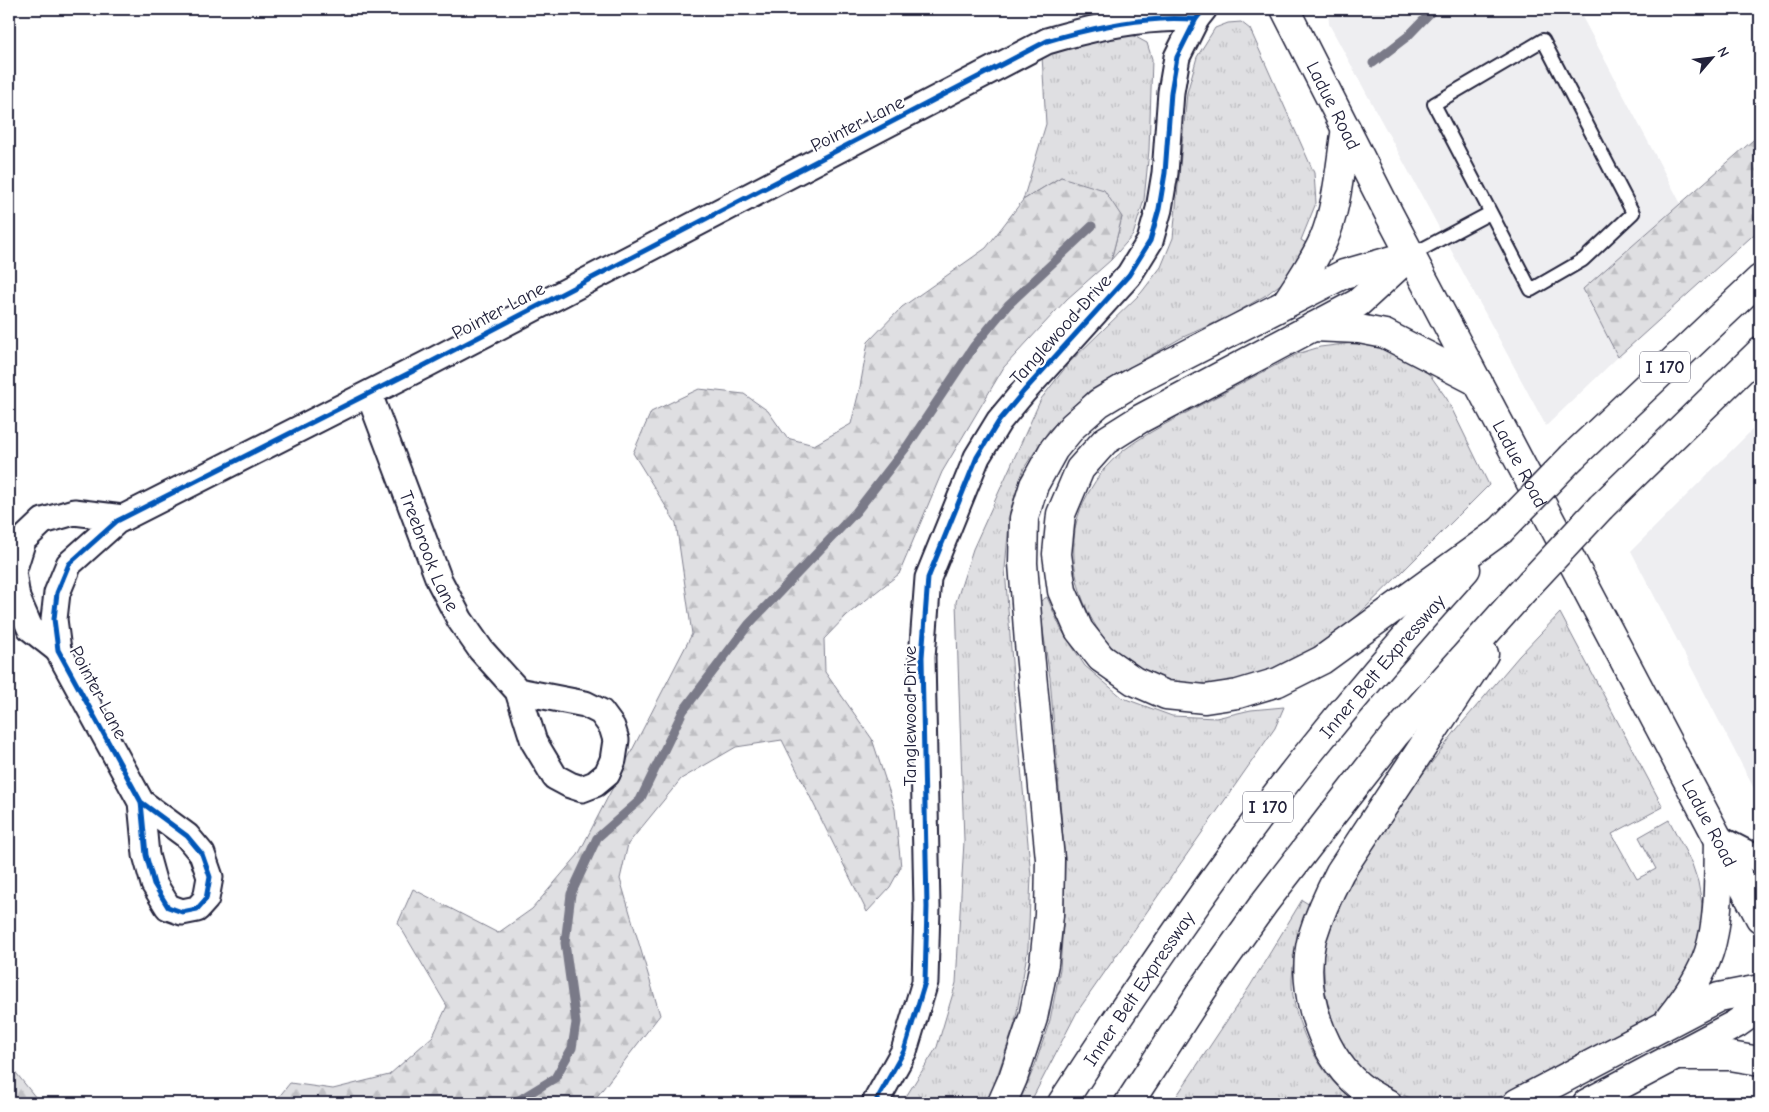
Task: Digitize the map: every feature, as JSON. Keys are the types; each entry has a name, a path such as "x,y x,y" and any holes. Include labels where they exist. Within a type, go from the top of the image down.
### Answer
{"main road":[{"name":"Ladue Road","path":"1285,9 1478,382 1760,918"},
{"path":"1285,305 1310,266 1324,239 1333,207 1346,128"},
{"path":"1002,1103 1013,1078 1032,1018 1044,964 1049,916 1050,859 1028,643 1023,563 1024,518 1034,485 1054,449 1072,426 1099,403 1137,380 1344,274 1412,255"},
{"path":"1412,255 1358,303 1140,419 1105,441 1080,469 1061,514 1057,554 1062,590 1078,630 1101,658 1134,681 1166,695 1205,699 1238,694 1278,682 1322,660 1500,531"},
{"name":"Inner Belt Expressway","path":"1062,1103 1178,929 1303,761 1368,681 1500,531 1572,458 1760,278"},
{"path":"1313,327 1359,329 1385,334 1478,382"},
{"name":"I 170","path":"1129,1103 1204,989 1266,902 1394,736 1463,656 1601,507 1760,352"},
{"path":"1386,1103 1366,1092 1344,1070 1327,1044 1313,1012 1308,975 1312,940 1322,908 1340,872 1392,796 1530,583"},
{"path":"1666,1023 1691,992 1709,952 1715,926 1719,839"},
{"path":"1517,1103 1666,1023 1719,997 1760,989"},
{"path":"1587,1103 1736,1024 1760,1007"},
{"path":"1676,1056 1730,1056 1760,1061"}],"street":[{"name":"Pointer Lane","path":"141,802 58,650 54,619 57,593 69,564 116,521 369,394 1047,41 1079,32 1124,24 1200,14"},
{"name":"Tanglewood Drive","path":"875,1103 904,1051 925,982 927,908 922,657 928,578 977,457 999,421 1130,275 1150,240 1159,209 1165,173 1170,92 1177,57 1200,14"},
{"name":"Treebrook Lane","path":"369,394 444,588 460,620 481,650 518,691"},
{"name":"Pointer Lane","path":"58,650 30,628 17,598 14,572 23,540 43,521 74,512 123,518"},
{"path":"1719,839 1760,860"}],"lane":[{"path":"1543,40 1633,213 1583,260 1531,290 1490,213 1434,104 1543,40"},
{"path":"1412,255 1490,213"}],"shaded area":[{"path":"1328,9 1578,9 1681,204 1583,289 1618,357 1546,426 1329,24"},
{"path":"1760,422 1760,800 1631,551"}],"green space":[{"path":"1241,22 1250,29 1314,173 1316,203 1301,240 1309,245 1290,277 1266,295 1230,316 1181,338 1089,391 1049,430 1024,468 1010,511 1005,569 1031,876 1028,948 1015,1023 988,1103 902,1103 937,1047 956,983 964,841 956,602 973,549 1041,399 1069,363 1141,293 1161,267 1173,238 1187,93 1197,57 1215,28 1228,23"},
{"path":"1132,35 1147,43 1152,59 1149,150 1144,200 1133,235 1111,260 1122,217 1061,177 1023,200 1046,124 1042,56 1103,39"},
{"path":"1760,134 1760,229 1618,357 1583,289"},
{"path":"1061,177 1104,190 1122,217 1111,260 1067,299 1004,367 942,472 899,574 847,615 824,639 825,672 872,739 895,809 901,867 890,887 867,912 782,740 736,747 681,779 628,844 620,879 660,1015 592,1103 274,1103 290,1083 333,1089 389,1075 433,1036 447,1006 398,923 413,889 498,933 532,909 578,855 692,634 676,523 633,453 651,412 699,389 744,394 768,411 787,438 814,445 851,424 868,342 902,307 986,248 1023,200"},
{"path":"1353,343 1377,346 1402,355 1430,375 1447,399 1489,485 1349,623 1316,650 1298,660 1249,679 1233,683 1200,685 1167,680 1131,663 1114,649 1100,632 1088,612 1080,591 1075,569 1074,546 1078,517 1083,502 1104,469 1124,450 1146,435 1297,354 1320,347"},
{"path":"1047,597 1061,629 1085,666 1123,698 1172,716 1216,718 1251,710 1284,707 1275,728 1077,1012 1030,1103 1019,1103 1035,1065 1050,1020 1060,969 1064,911 1065,862 1050,678 1039,602"},
{"path":"1560,613 1663,807 1612,834 1637,879 1656,869 1639,837 1669,820 1692,864 1698,882 1702,904 1697,952 1687,973 1658,1013 1634,1029 1486,1103 1440,1103 1415,1100 1384,1087 1359,1067 1336,1033 1325,993 1323,951 1332,912 1367,848 1457,729 1519,656"},
{"path":"1302,900 1310,905 1296,951 1292,979 1295,1007 1299,1022 1312,1051 1328,1076 1357,1103 1172,1103 1250,986"},
{"path":"9,1064 40,1103 9,1103"}],"waterway":[{"path":"1373,63 1408,36 1434,9"},
{"path":"514,1103 555,1078 572,1048 576,1023 565,943 571,894 597,838 640,800 683,711 749,624 856,512 908,445 974,346 1008,305 1092,226"}],"cycle path":[{"path":"875,1103 904,1051 925,982 927,907 922,657 928,578 977,457 999,421 1129,275 1150,241 1159,209 1165,173 1171,92 1177,57 1196,19 1204,9"},
{"path":"141,802 187,836 202,854 210,877 206,899 197,909 182,912 168,907 154,884 146,855 141,802 58,650 54,619 57,593 69,564 117,521 427,364 1047,41 1118,24 1165,19 1196,19"}]}
